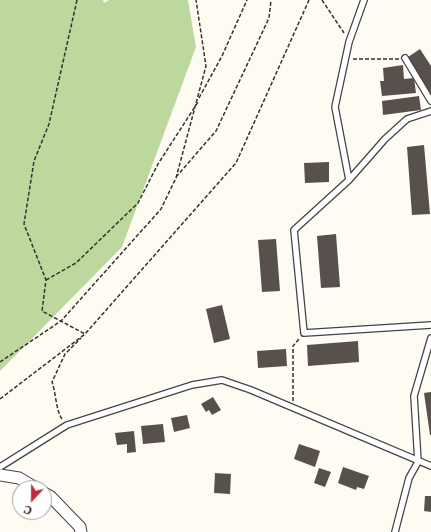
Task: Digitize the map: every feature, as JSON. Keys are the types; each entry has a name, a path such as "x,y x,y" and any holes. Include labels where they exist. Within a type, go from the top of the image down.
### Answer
{"street":[{"path":"0,475 19,478 22,480"},
{"path":"52,497 80,527 81,532"}],"lane":[{"path":"348,180 335,107 349,42 364,0"},
{"path":"405,58 431,101"},
{"path":"431,111 407,119 385,139 348,180 294,230 304,333 431,325"},
{"path":"395,532 409,478 418,462 414,396 431,338"},
{"path":"0,467 66,425 192,385 222,380 251,390 418,462 431,466"}],"path":[{"path":"77,0 49,124 34,161 24,224 46,280 42,312 85,334"},
{"path":"0,362 62,322 161,209 176,178 206,66 196,0"},
{"path":"46,280 76,263 138,203 158,164 198,100 222,56 246,0"},
{"path":"176,178 216,131 270,18 271,0"},
{"path":"66,425 59,415 56,395 52,382 65,354 85,334 236,163 309,0"},
{"path":"322,0 349,42"},
{"path":"346,59 391,60 405,58"},
{"path":"293,408 293,346 304,333"},
{"path":"0,399 85,334"}],"green space":[{"path":"0,0 103,0 104,3 109,0 188,0 196,47 122,247 0,371"}],"building":[{"path":"420,49 431,66 431,94 408,57"},
{"path":"403,65 404,79 414,78 416,93 382,96 380,81 384,81 383,68"},
{"path":"419,96 421,110 383,115 382,101"},
{"path":"424,145 430,214 412,215 407,147"},
{"path":"329,162 329,182 305,183 304,163"},
{"path":"336,234 340,287 321,288 317,236"},
{"path":"276,239 280,291 262,292 258,240"},
{"path":"222,305 230,339 214,343 206,309"},
{"path":"358,341 359,362 308,366 307,345"},
{"path":"286,349 287,366 258,368 257,351"},
{"path":"431,392 431,435 430,435 424,393"},
{"path":"213,397 221,410 212,415 209,410 206,412 201,404"},
{"path":"187,415 190,428 174,432 171,418"},
{"path":"163,424 165,442 143,444 141,426"},
{"path":"134,431 136,452 127,453 127,444 117,445 115,433"},
{"path":"299,444 320,451 315,467 294,459"},
{"path":"343,467 369,476 364,489 357,487 356,490 338,483"},
{"path":"319,468 331,472 325,487 314,483"},
{"path":"215,473 231,474 230,494 214,493"},
{"path":"425,496 431,496 431,512 424,511"}]}
